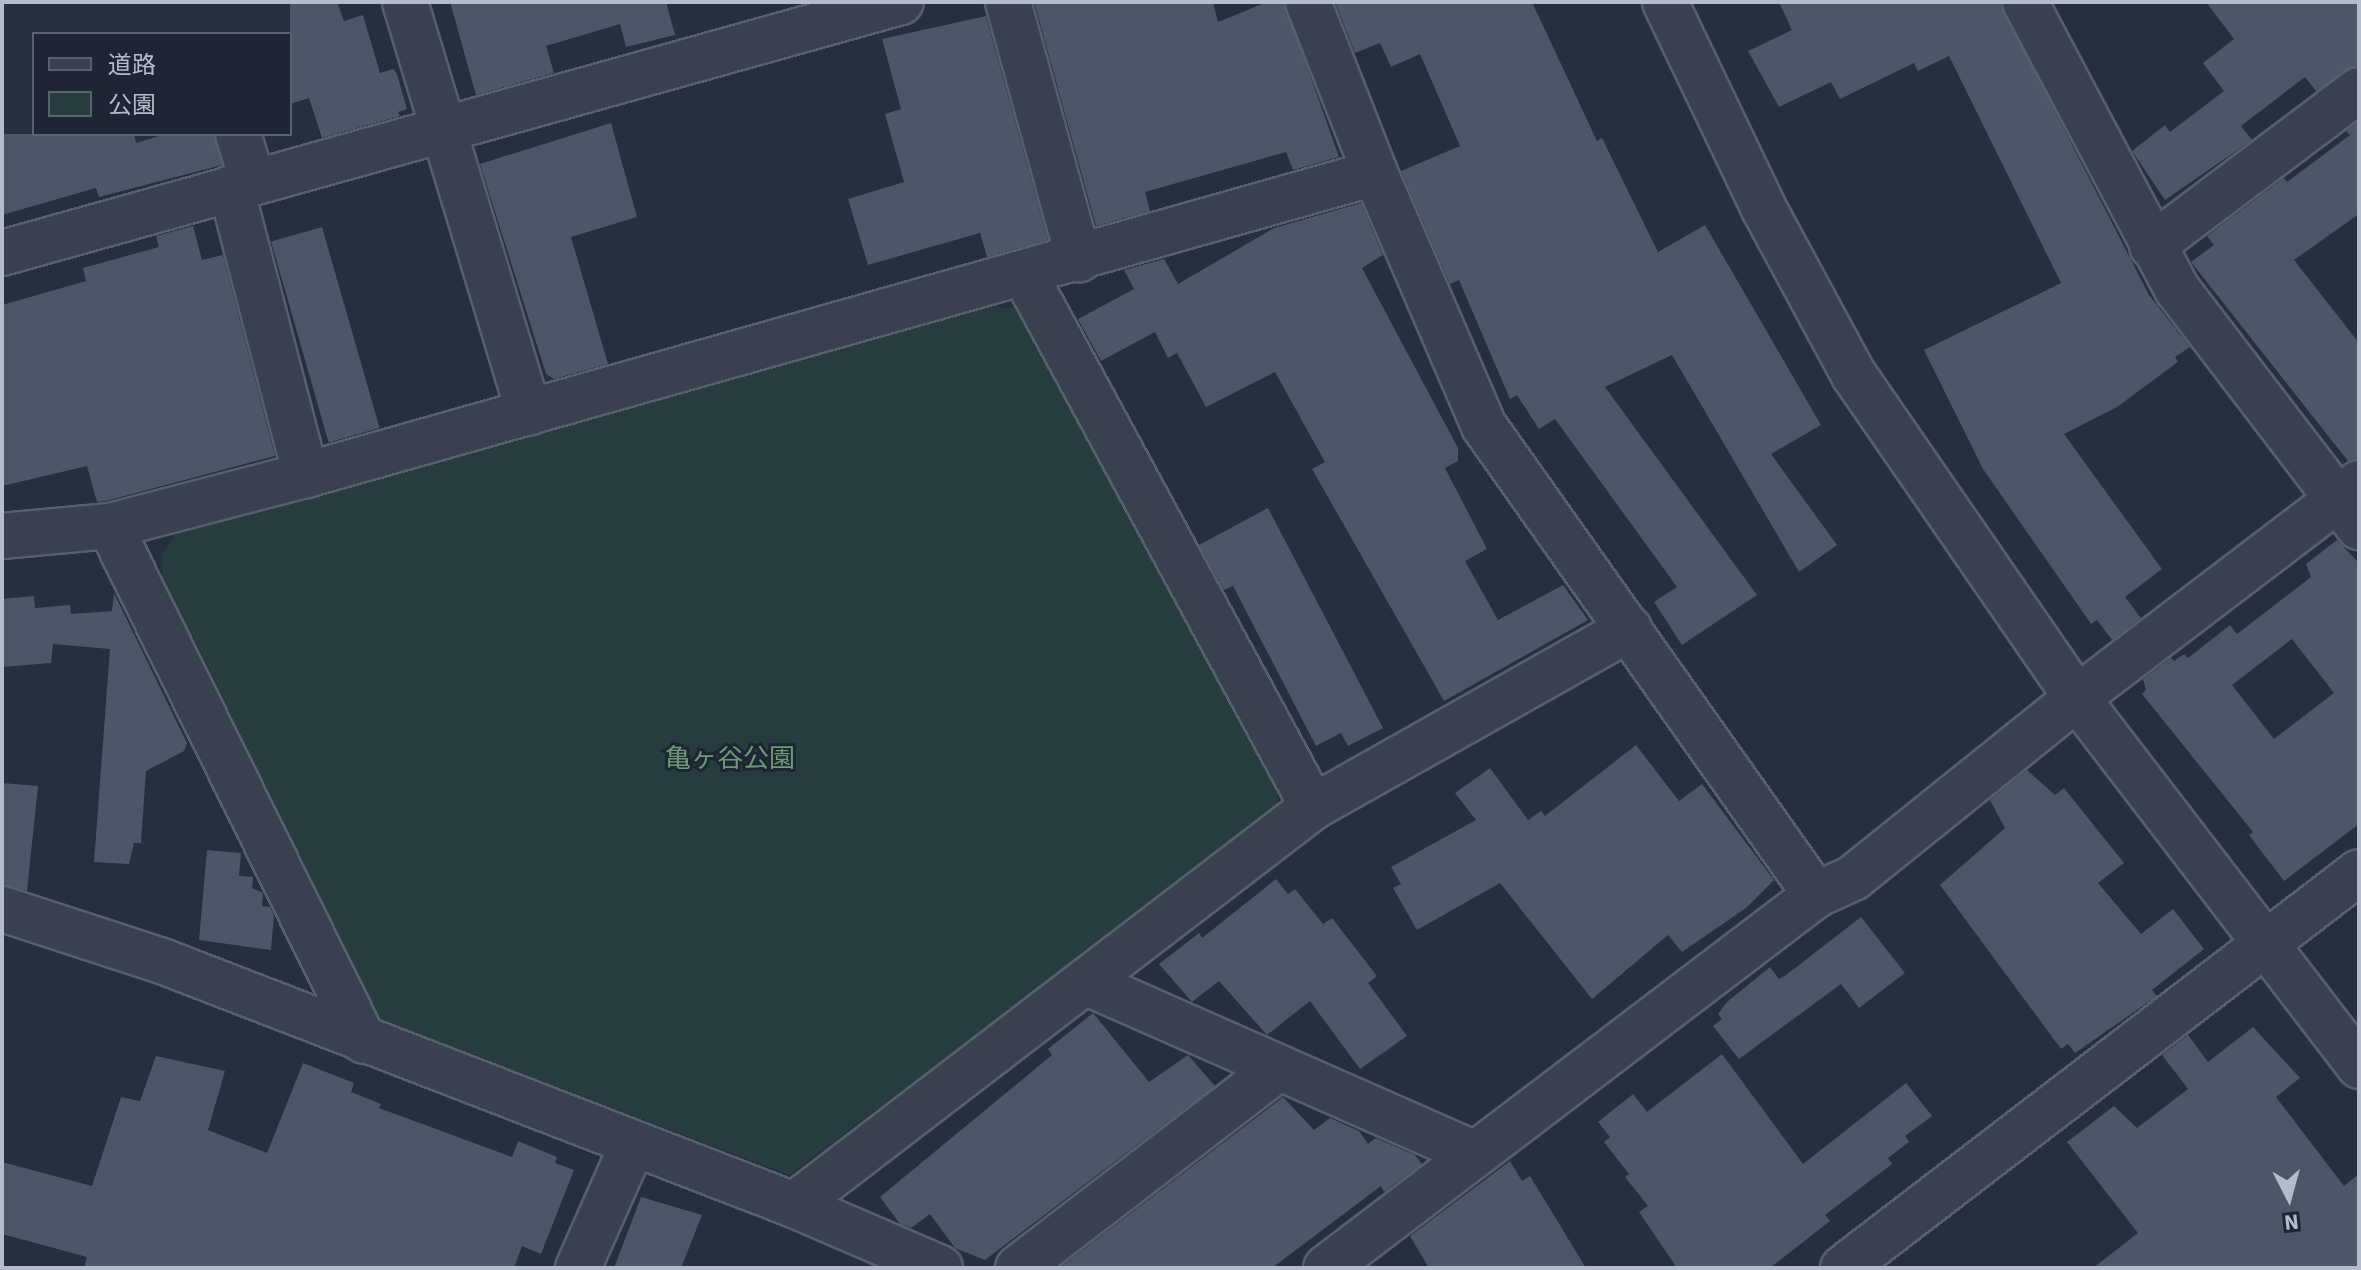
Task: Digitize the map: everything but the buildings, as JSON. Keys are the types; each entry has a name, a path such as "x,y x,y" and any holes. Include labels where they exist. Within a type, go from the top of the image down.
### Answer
{"street":[{"path":"405,2 529,413"},
{"path":"2,253 901,2"},
{"path":"1008,2 1079,259"},
{"path":"1308,2 1375,173 1484,426 1816,895"},
{"path":"1665,2 1763,207 1854,375 2077,698 2359,1066"},
{"path":"1326,1268 1472,1153 1816,895 1853,878 2077,698 2352,503 2177,289 2025,2"},
{"path":"2152,246 2359,90"},
{"path":"238,136 242,185 306,475"},
{"path":"2,536 110,526 306,475 1025,275 1375,173"},
{"path":"1025,275 1313,807"},
{"path":"110,526 364,1041"},
{"path":"794,1205 1313,807 1629,629"},
{"path":"1843,1268 2359,872"},
{"path":"2,909 162,961 794,1205 927,1265"},
{"path":"1085,982 1472,1153"},
{"path":"1018,1268 1279,1068"},
{"path":"578,1268 633,1144"}],"green space":[{"name":"亀ヶ谷公園","path":"991,307 1019,308 1277,779 1278,809 789,1175 377,1019 162,593 162,555 179,527"}]}
